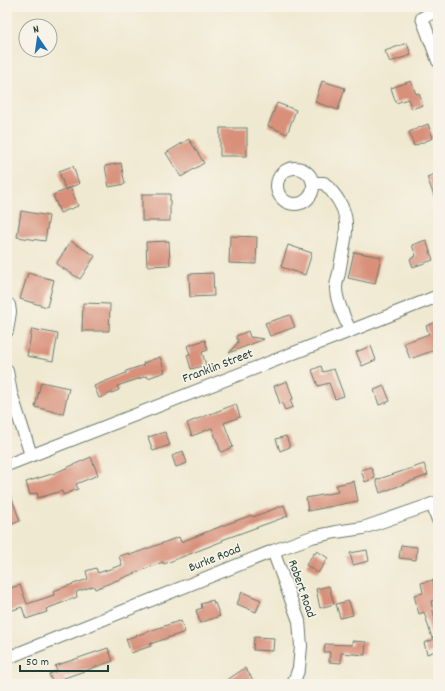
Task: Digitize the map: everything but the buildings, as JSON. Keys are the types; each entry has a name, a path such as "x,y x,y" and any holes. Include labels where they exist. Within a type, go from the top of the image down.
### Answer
{"street":[{"path":"438,10 422,18 438,61"},
{"path":"313,183 324,183 334,193 343,206 347,227 336,288 339,304 350,331"},
{"name":"Franklin Street","path":"7,465 438,296"},
{"path":"7,305 9,305 10,312 7,328"},
{"path":"7,371 11,393 31,455"},
{"path":"435,503 438,520"},
{"name":"Burke Road","path":"7,658 273,551 312,537 363,528 435,503"},
{"name":"Robert Road","path":"273,551 299,621 301,646 299,668 293,684"}]}
